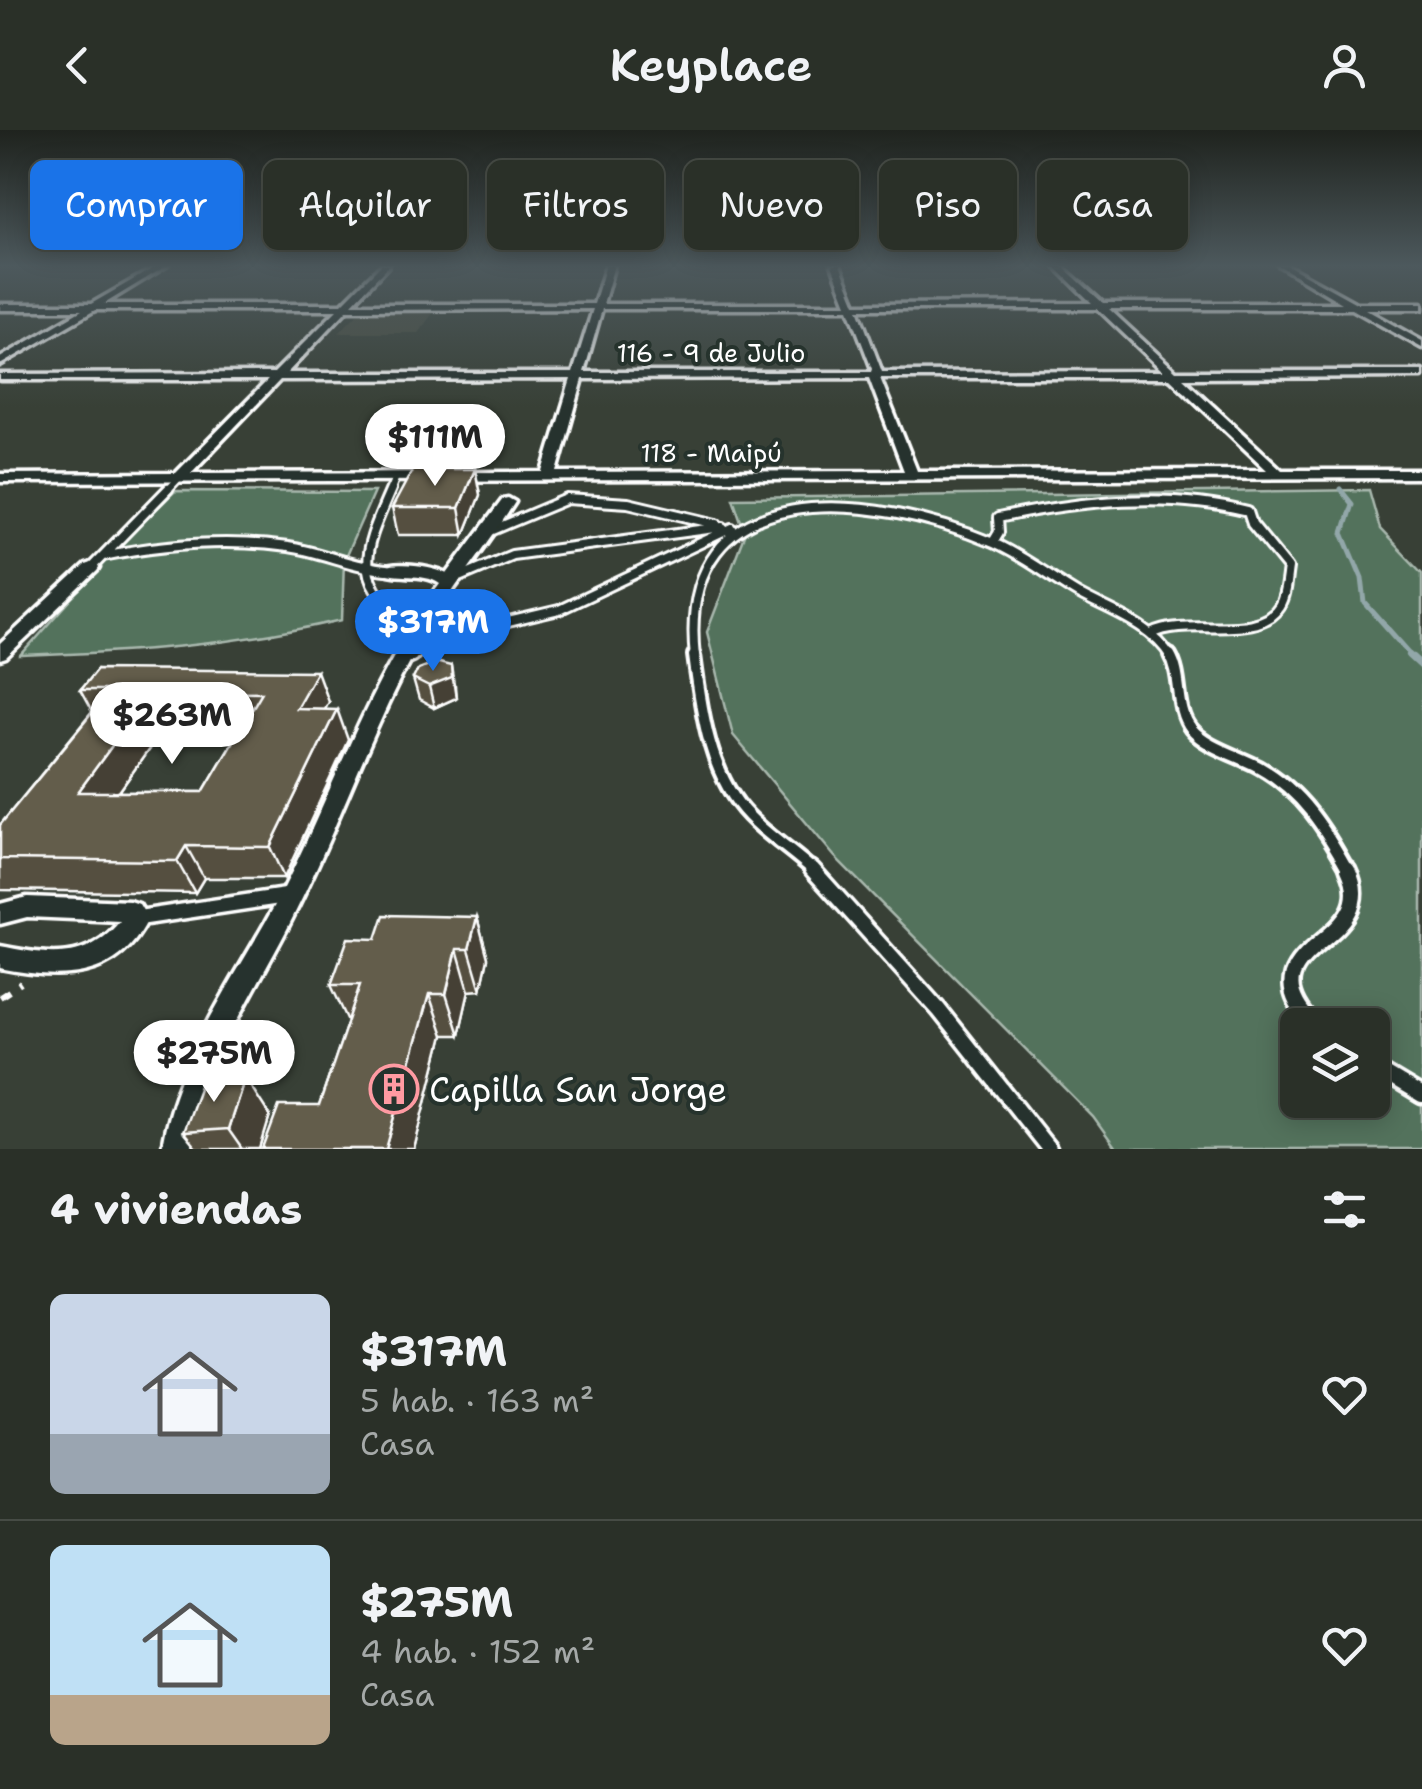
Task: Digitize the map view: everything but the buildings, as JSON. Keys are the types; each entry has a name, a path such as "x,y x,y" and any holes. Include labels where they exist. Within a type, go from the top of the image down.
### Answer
{"street":[{"path":"0,362 85,313"},
{"path":"180,478 340,313"},
{"path":"549,476 596,313"},
{"path":"854,313 876,375 874,381 912,475"},
{"path":"1111,313 1278,474"},
{"path":"1366,313 1422,345"},
{"name":"116 - 9 de Julio","path":"0,377 1422,374"},
{"name":"118 - Maipú","path":"0,478 1422,474"},
{"path":"177,1149 176,1136 193,1089 292,895 402,659 448,582 508,502"},
{"path":"0,654 97,562"},
{"path":"386,570 436,574 448,582"},
{"path":"0,914 27,907 130,911 136,919 121,940 86,963 56,967 0,957"}],"lane":[{"path":"396,476 365,547 364,569 379,595 419,628"},
{"path":"97,562 180,478"},
{"path":"488,532 567,500 628,503 733,528"},
{"path":"993,542 999,532 998,518 1030,510 1178,502 1218,504 1248,512 1252,524 1288,568 1280,604 1272,615 1259,621 1222,626 1175,623 1152,634"},
{"path":"402,659 457,634 560,610 733,528 776,512 845,507 918,519 993,542 1152,634 1178,664 1186,725 1195,734 1287,781 1314,810 1354,881 1356,901 1350,916 1306,954 1291,973 1292,994 1301,1008"},
{"path":"448,582 512,555 694,528 733,528"},
{"path":"733,528 719,545 696,595 691,623 699,690 732,794 816,873 896,960 1050,1149"},
{"path":"97,562 165,545 293,548 364,569 386,570"},
{"path":"136,919 292,895"},
{"path":"1390,1077 1422,1096"}],"shaded area":[{"path":"434,313 418,333 339,333 357,314"}],"green space":[{"path":"1369,490 1380,529 1422,573 1422,1149 1116,1149 1093,1117 835,857 733,735 707,632 745,533 733,498"},
{"path":"175,491 374,492 344,560 342,620 182,646 21,656 114,551"}],"waterway":[{"path":"1340,489 1352,504 1343,533 1362,578 1365,603 1413,657"},
{"path":"1410,655 1422,666"}],"place":[{"name":"Capilla San Jorge","path":"394,1089"}]}
